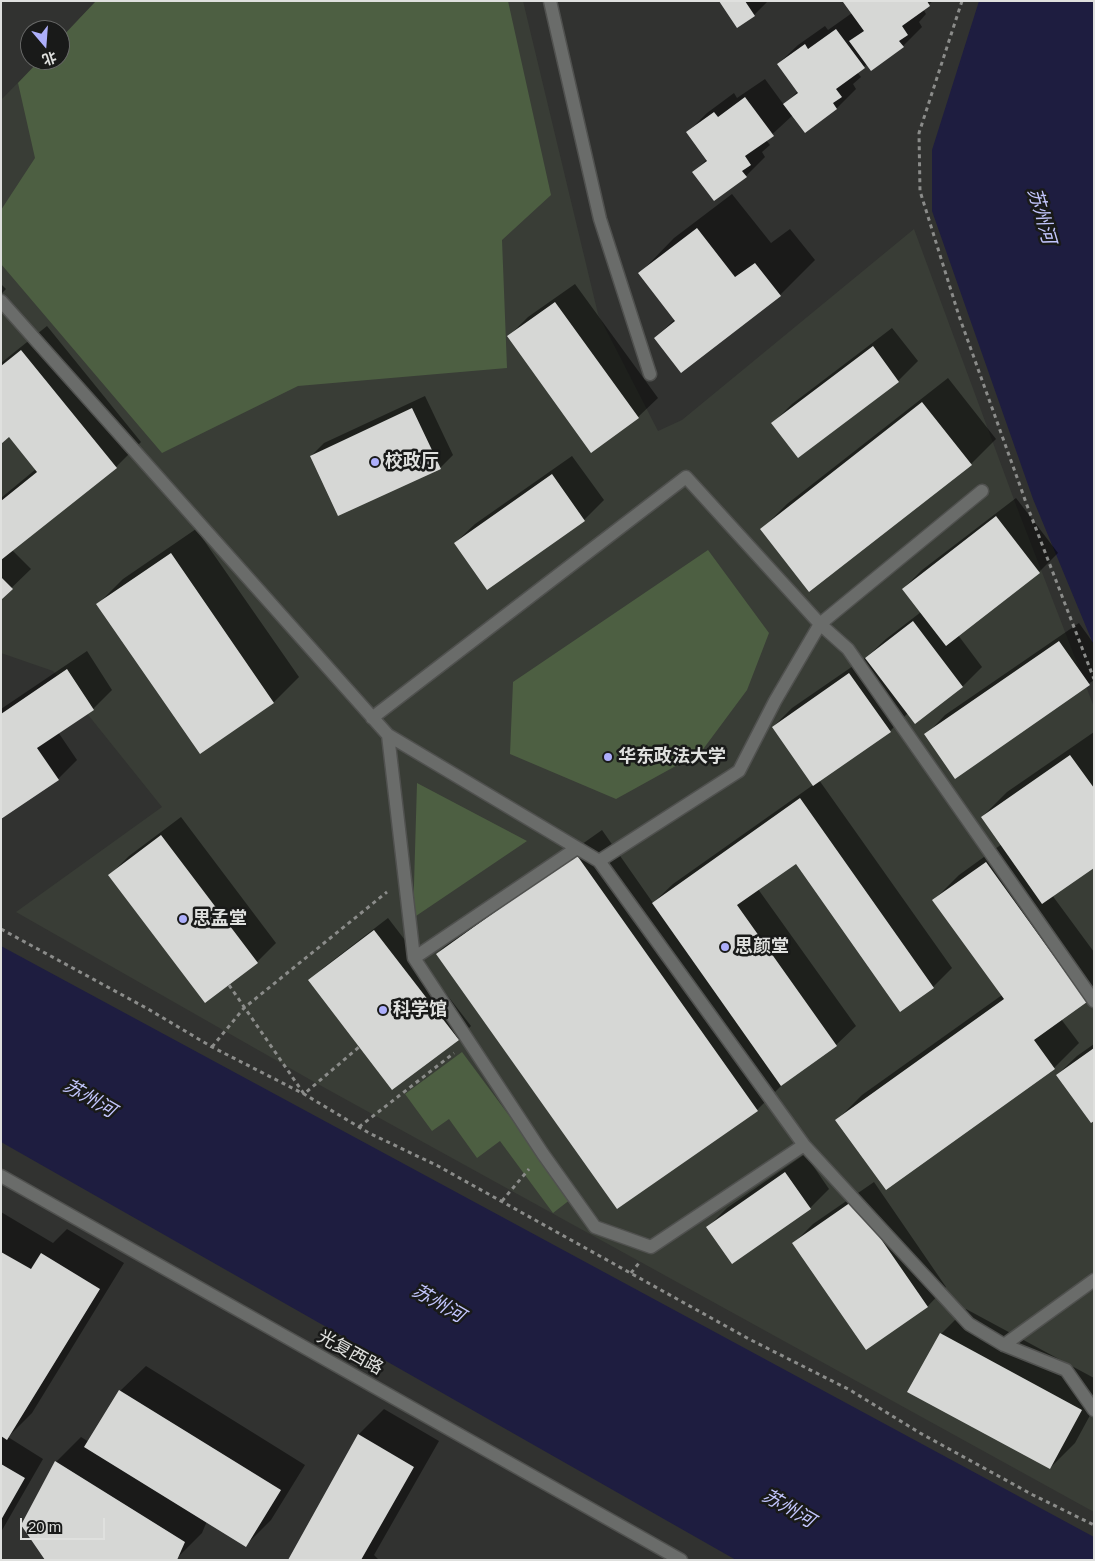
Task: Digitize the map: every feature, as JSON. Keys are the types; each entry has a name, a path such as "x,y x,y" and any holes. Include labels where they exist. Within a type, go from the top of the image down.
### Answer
{"street":[{"path":"550,1 600,220 650,374"},
{"path":"1,301 388,736 599,861 804,1145 969,1324 1004,1345 1066,1370 1094,1410"},
{"path":"372,718 686,477 820,624 848,649 1094,1001"},
{"path":"599,861 739,771 775,701 820,624 982,491"},
{"path":"388,736 414,958 543,1154 595,1227 651,1247 804,1145"},
{"path":"414,958 577,848"},
{"name":"光复西路","path":"1,1176 681,1560"},
{"path":"1004,1345 1094,1280"}],"path":[{"path":"962,1 919,133 920,191 959,316 1028,508 1094,679"},
{"path":"212,1047 244,1008 405,878"},
{"path":"1,929 148,1009 212,1047 304,1094 359,1127 438,1166 502,1201 749,1339 850,1390 920,1434 1094,1526"},
{"path":"229,986 304,1094"},
{"path":"359,1127 468,1042"},
{"path":"304,1094 360,1048"},
{"path":"502,1201 543,1154"}],"shaded area":[{"name":"华东政法大学","path":"96,1 523,1 598,314 658,431 682,420 914,229 1016,505 1094,707 1094,1512 316,1083 16,912 162,807 53,671 1,653 1,100 30,70 70,70 70,28"}],"green space":[{"path":"96,1 508,1 551,195 502,240 507,368 298,386 162,453 1,264 1,210 35,158 18,83 30,70 70,70 70,28"},
{"path":"708,550 769,633 747,690 701,752 616,799 510,754 513,682"},
{"path":"417,783 527,841 413,918"},
{"path":"462,1052 571,1199 553,1213 500,1141 477,1158 449,1119 432,1131 405,1094"}],"water":[{"name":"苏州河","path":"979,1 1094,1 1094,646 1033,499 932,211 932,150"},
{"name":"苏州河","path":"1,946 1094,1537 1094,1560 736,1560 1,1142"}],"building":[{"path":"719,1 745,1 755,16 737,28"},
{"path":"844,1 927,1 930,6 902,26 908,35 899,41 904,47 871,71 849,41 864,31"},
{"path":"836,29 865,68 836,89 842,97 833,103 837,109 805,133 783,104 798,93 777,64 805,44 808,49"},
{"path":"745,97 774,136 745,156 751,165 742,171 747,177 714,201 692,172 707,161 686,132 714,112 718,117"},
{"path":"697,228 735,277 755,263 781,296 681,373 654,338 675,321 638,273"},
{"path":"555,302 639,418 591,453 507,336"},
{"path":"873,346 899,382 798,458 771,423"},
{"path":"21,350 117,468 1,560 1,501 37,472 9,437 1,444 1,366"},
{"path":"922,402 972,465 809,592 760,529"},
{"name":"校政厅","path":"412,408 441,469 338,516 310,456"},
{"path":"552,474 585,521 487,590 454,543"},
{"path":"996,516 1040,573 946,646 902,589"},
{"path":"171,553 274,703 200,754 96,604"},
{"path":"1,577 13,589 1,600"},
{"path":"913,621 963,687 915,724 865,658"},
{"path":"1059,641 1090,685 955,779 924,734"},
{"path":"67,669 94,710 37,748 59,780 1,819 1,714"},
{"path":"849,673 891,732 813,786 772,727"},
{"path":"1070,755 1094,788 1094,868 1042,904 981,817"},
{"name":"思颜堂","path":"800,798 934,988 900,1012 796,864 737,905 837,1046 781,1086 652,903"},
{"name":"思孟堂","path":"161,835 258,963 205,1003 108,875"},
{"path":"576,854 758,1111 617,1209 436,954"},
{"path":"986,862 1087,1002 1034,1040 1055,1069 886,1190 835,1120 1004,999 932,900"},
{"name":"科学馆","path":"374,930 459,1040 392,1090 308,980"},
{"path":"1094,1048 1094,1121 1091,1123 1056,1075"},
{"path":"785,1172 811,1209 732,1264 706,1227"},
{"path":"854,1200 928,1307 866,1350 792,1243"},
{"path":"1,1252 31,1269 41,1253 100,1289 7,1440 1,1436"},
{"path":"940,1333 1082,1410 1050,1469 907,1392"},
{"path":"119,1390 281,1490 246,1547 84,1447"},
{"path":"358,1434 414,1467 361,1560 288,1560"},
{"path":"55,1461 185,1542 177,1560 45,1560 21,1525"},
{"path":"1,1464 25,1478 1,1520"}],"place":[{"name":"校政厅","path":"375,462"},
{"name":"华东政法大学","path":"608,757"},
{"name":"思孟堂","path":"183,919"},
{"name":"思颜堂","path":"725,947"},
{"name":"科学馆","path":"383,1010"}]}
